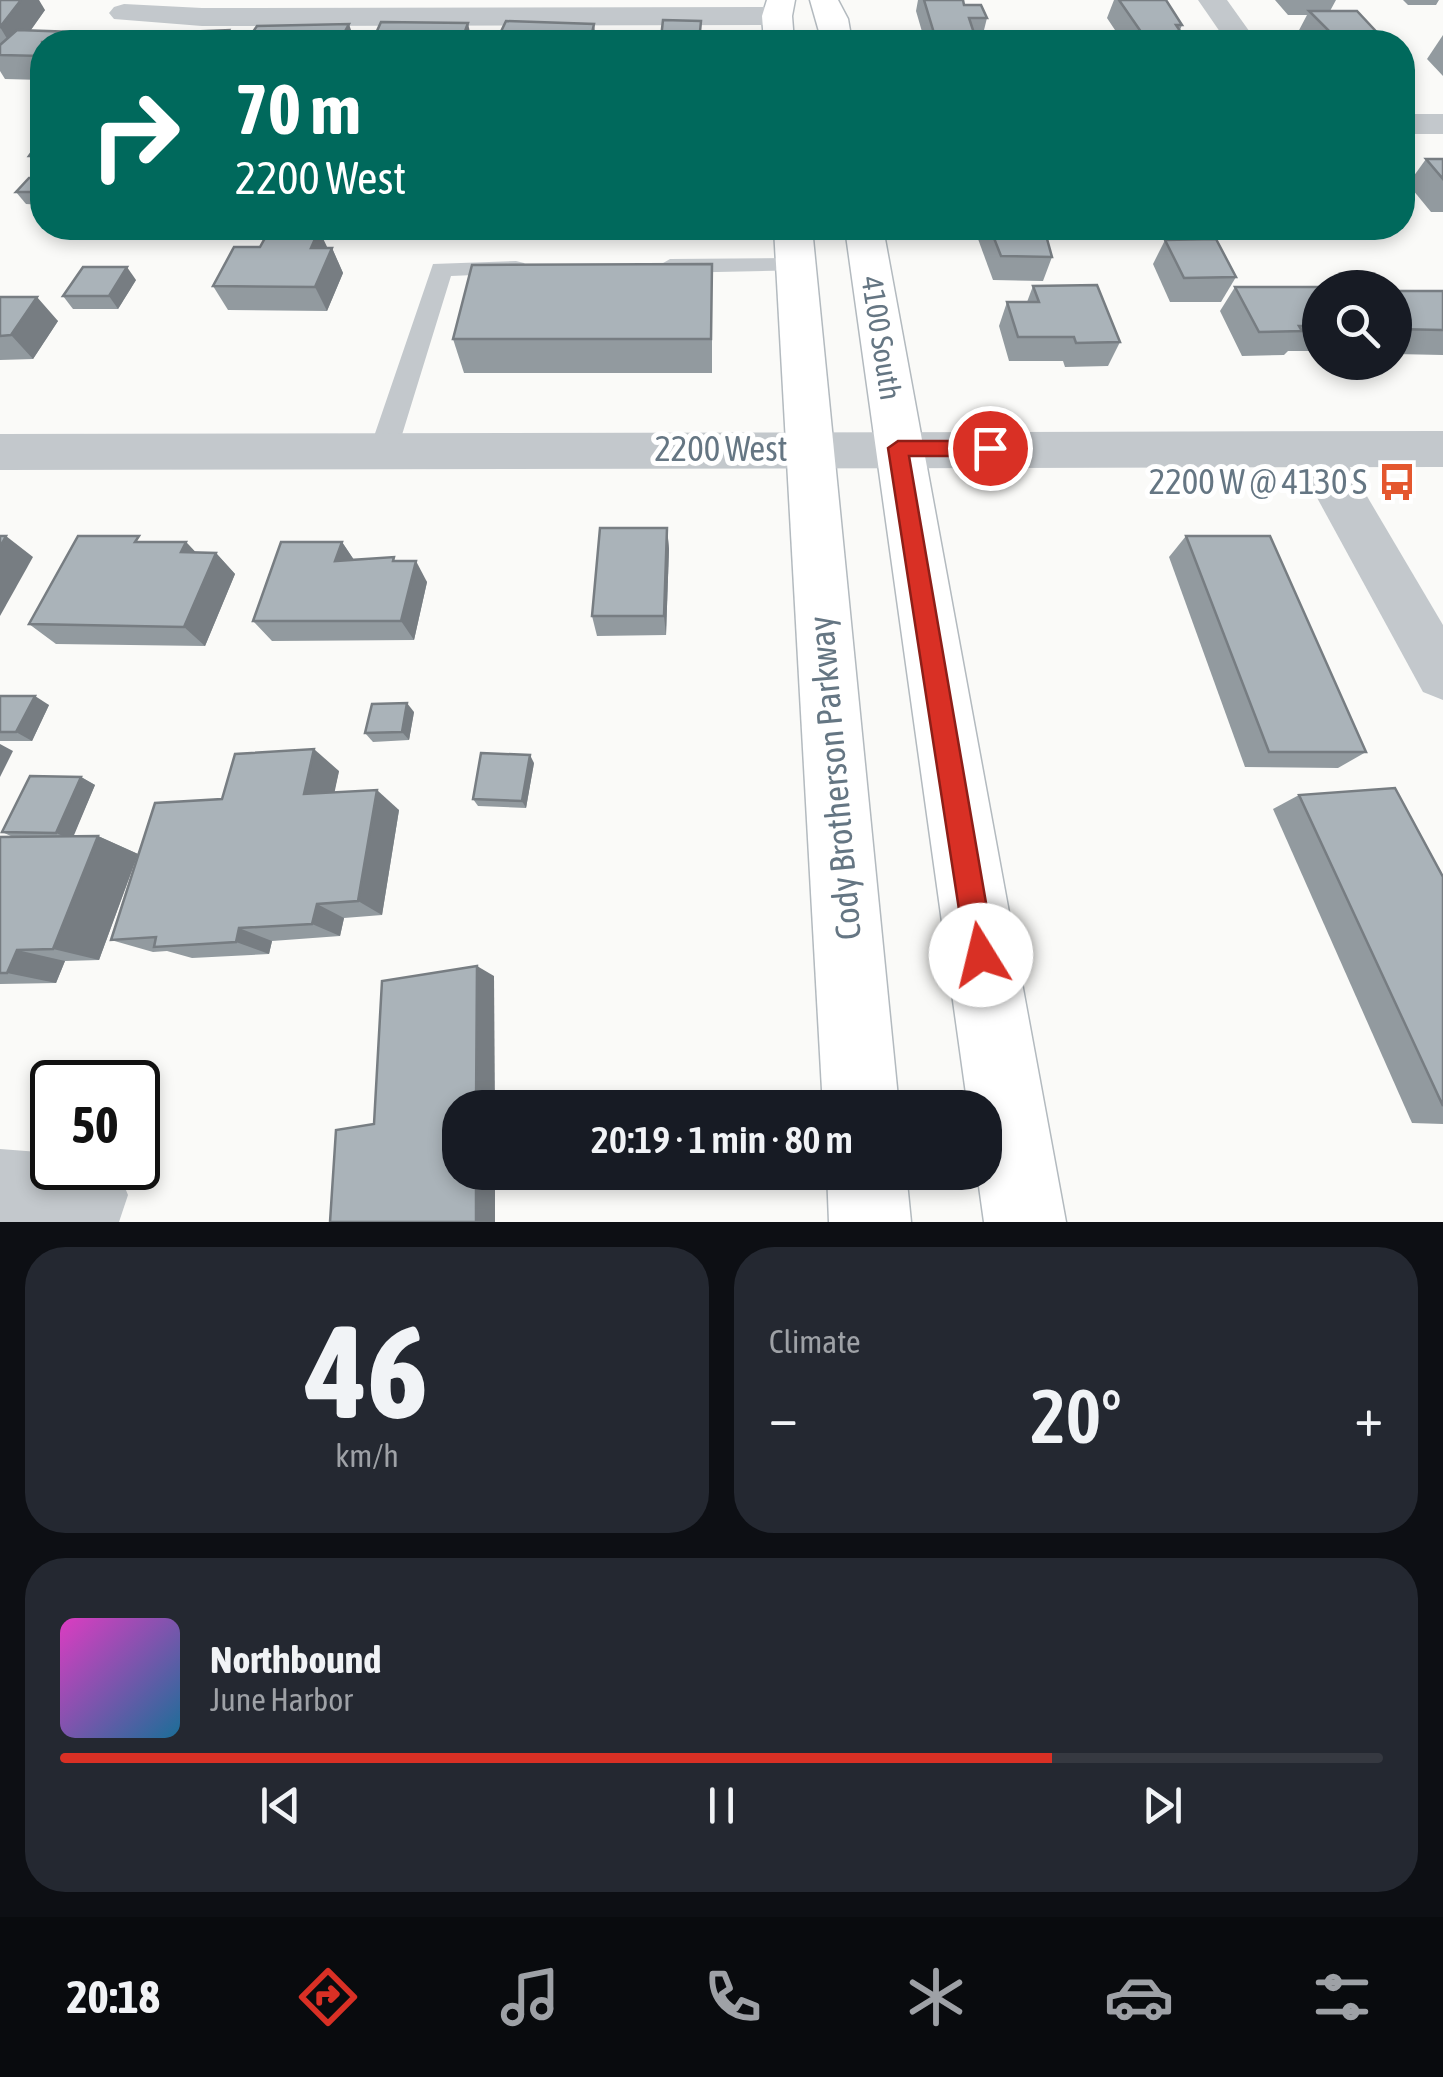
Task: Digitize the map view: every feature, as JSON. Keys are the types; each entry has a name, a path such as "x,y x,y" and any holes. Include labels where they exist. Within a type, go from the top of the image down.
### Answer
{"main road":[{"path":"824,0 835,30"},
{"name":"4100 South","path":"866,240 898,448"},
{"path":"795,246 808,449"},
{"path":"898,448 1025,1222"},
{"name":"Cody Brotherson Parkway","path":"808,449 860,1090"},
{"path":"867,1190 870,1222"}],"street":[{"path":"132,0 124,13 779,20"},
{"path":"1212,0 1233,30"},
{"path":"1415,124 1443,124"},
{"name":"2200 West","path":"0,452 1443,449"},
{"path":"1316,450 1402,608 1443,674"},
{"path":"0,1189 83,1208"}],"lane":[{"path":"650,266 795,246"},
{"path":"383,451 441,269 536,268"}],"building":[{"path":"0,0 21,0 0,27"},
{"path":"924,0 963,0 964,5 981,5 987,18 969,18 973,30 933,30"},
{"path":"1119,0 1166,0 1182,25 1176,25 1179,30 1140,30"},
{"path":"1309,11 1357,11 1375,30 1328,30"},
{"path":"663,20 701,21 700,30 662,30"},
{"path":"506,21 594,24 593,30 502,30"},
{"path":"381,22 468,23 465,30 377,30"},
{"path":"349,24 346,30 254,30 257,26"},
{"path":"17,30 30,30 30,56 0,55 0,45"},
{"path":"1426,159 1443,159 1443,179"},
{"path":"29,178 30,178 30,192 16,192"},
{"path":"264,240 315,240 311,248 332,248 315,287 213,286 234,247 260,247"},
{"path":"995,240 1047,240 1052,257 1001,256"},
{"path":"1165,240 1217,240 1236,277 1184,278"},
{"path":"712,264 711,339 453,339 472,265"},
{"path":"83,267 127,267 109,296 63,296"},
{"path":"1097,285 1120,342 1076,343 1074,337 1018,337 1007,302 1039,302 1033,286"},
{"path":"1235,287 1302,287 1302,331 1259,332"},
{"path":"1412,291 1443,291 1443,330 1412,329"},
{"path":"0,297 37,297 11,335 0,336"},
{"path":"600,528 667,528 664,616 592,616"},
{"path":"78,536 139,536 135,542 186,542 181,552 216,553 184,627 29,624"},
{"path":"1186,536 1270,536 1366,752 1269,752"},
{"path":"281,542 342,542 335,561 394,557 393,561 416,561 401,621 253,621"},
{"path":"0,696 35,696 16,732 0,732"},
{"path":"407,703 402,732 365,733 372,704"},
{"path":"314,749 304,794 377,790 358,901 317,904 312,924 239,928 236,942 154,947 156,937 111,940 155,803 222,799 235,754"},
{"path":"481,753 530,755 522,801 473,799"},
{"path":"30,776 81,777 56,833 2,832"},
{"path":"1395,788 1443,877 1443,1106 1299,795"},
{"path":"98,836 53,949 17,950 7,973 0,973 0,837"},
{"path":"477,966 476,1090 442,1090 442,1190 476,1190 476,1222 330,1222 336,1130 374,1124 382,981"}],"place":[{"name":"2200 W @ 4130 S","path":"1397,482"}],"route":[{"path":"981,955 898,448 990,448"}]}
